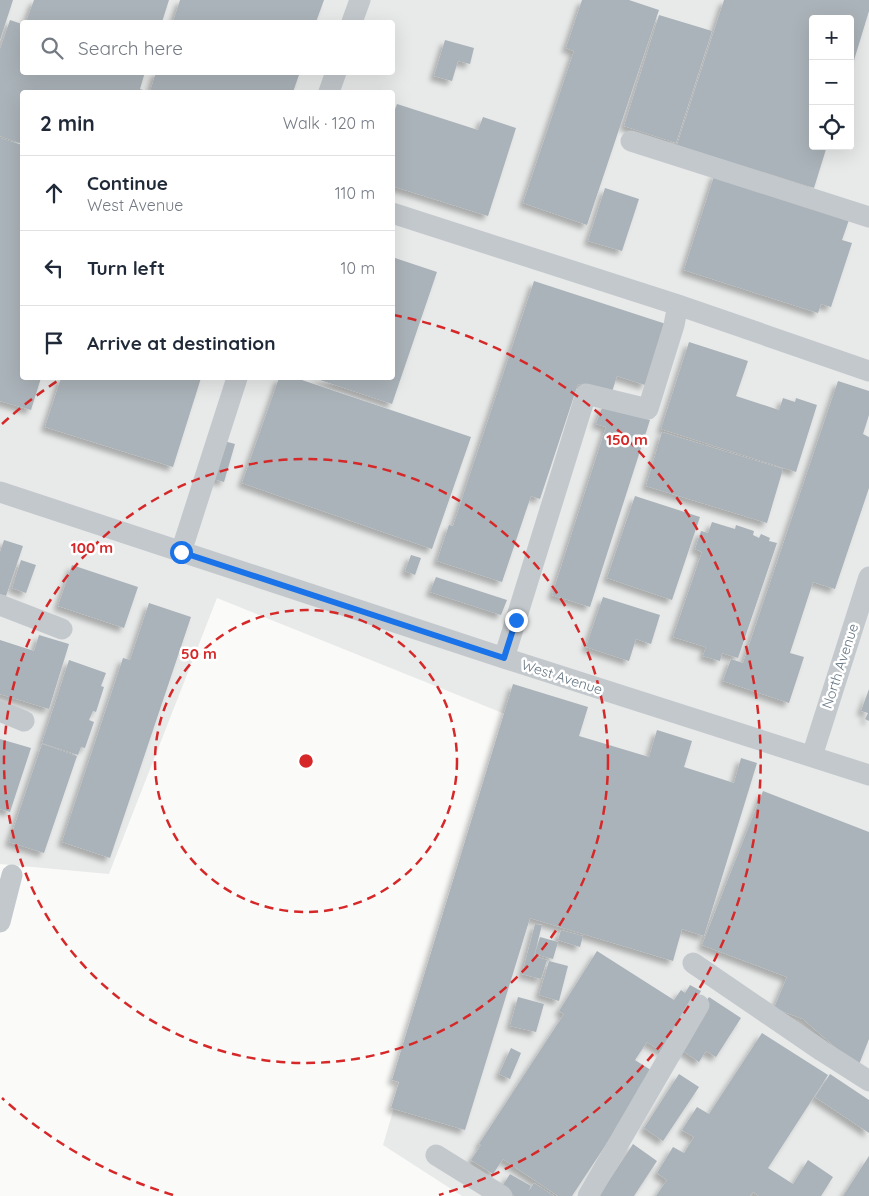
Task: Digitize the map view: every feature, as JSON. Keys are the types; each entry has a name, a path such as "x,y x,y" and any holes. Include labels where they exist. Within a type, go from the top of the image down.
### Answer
{"street":[{"path":"353,20 360,0"},
{"path":"330,90 335,75"},
{"path":"631,141 869,217"},
{"path":"395,214 678,305 869,371"},
{"path":"504,658 586,394 648,409 674,325 678,305"},
{"path":"181,552 236,380"},
{"name":"West Avenue","path":"2,498 181,552 869,775"},
{"name":"North Avenue","path":"812,756 869,576"},
{"path":"0,605 62,629"},
{"path":"0,711 24,720"},
{"path":"0,922 12,875"},
{"path":"693,963 869,1081"},
{"path":"588,1196 699,1006"},
{"path":"436,1155 502,1196"}],"shaded area":[{"path":"0,0 869,0 869,1196 462,1196 383,1145 510,716 217,598 109,874 0,864"}],"building":[{"path":"0,0 13,0 0,40"},
{"path":"34,0 169,0 163,20 27,20"},
{"path":"180,0 324,0 317,20 174,20"},
{"path":"582,0 629,0 659,10 587,225 523,203 574,51 566,48"},
{"path":"724,0 869,0 869,11 854,60 854,15 809,15 809,150 826,150 814,188 677,145"},
{"path":"659,15 712,31 676,143 624,126"},
{"path":"10,20 20,23 20,75 144,75 140,89 143,90 20,90 20,143 0,136 0,49"},
{"path":"445,40 474,48 470,64 458,61 452,81 434,76"},
{"path":"155,75 299,75 294,90 151,90"},
{"path":"397,104 478,130 483,117 516,128 488,216 395,187 395,110"},
{"path":"0,138 20,144 20,380 40,380 31,410 0,401"},
{"path":"715,173 850,217 842,240 852,243 831,307 821,304 818,313 684,270"},
{"path":"605,188 639,199 622,251 588,241"},
{"path":"395,258 437,272 392,404 320,380 395,380"},
{"path":"534,281 666,324 645,385 617,376 611,395 578,384 540,499 531,496 502,582 437,561 449,525 453,526"},
{"path":"689,342 748,361 736,396 779,410 783,398 795,402 796,398 817,405 796,472 661,429"},
{"path":"60,380 200,380 173,467 45,427"},
{"path":"278,380 302,380 471,437 432,549 242,483"},
{"path":"838,381 869,391 869,415 863,434 869,437 869,488 835,589 813,582 790,653 804,657 789,703 723,681 731,659 743,663"},
{"path":"603,405 650,420 590,607 552,595 606,427 596,424"},
{"path":"662,432 783,469 767,523 646,486"},
{"path":"224,441 235,444 224,482 213,479"},
{"path":"635,496 700,517 672,600 607,578"},
{"path":"712,522 735,529 736,525 754,531 753,535 759,538 761,534 770,538 769,541 777,543 738,658 722,653 720,661 703,656 706,647 673,637 702,552 695,549 701,531 708,533"},
{"path":"4,540 23,546 6,596 0,594 0,552"},
{"path":"411,555 421,558 415,575 405,571"},
{"path":"21,560 36,565 26,593 12,588"},
{"path":"72,565 138,587 124,628 58,606"},
{"path":"436,577 507,600 501,615 430,592"},
{"path":"603,597 660,615 651,644 636,639 629,661 586,647"},
{"path":"149,603 191,617 110,858 62,842 123,658 130,660"},
{"path":"39,635 69,644 49,709 0,694 0,640 34,651"},
{"path":"69,660 106,673 101,686 104,687 96,712 93,711 89,720 94,722 85,748 81,747 78,755 42,743"},
{"path":"513,684 588,707 579,736 649,757 657,730 692,741 684,767 734,783 741,758 757,763 704,936 682,929 673,961 530,918 465,1130 391,1108 399,1082 392,1080"},
{"path":"869,689 869,721 865,719 868,713 861,711"},
{"path":"0,739 31,748 10,812 0,809"},
{"path":"42,744 77,756 44,853 9,842"},
{"path":"763,791 869,832 869,1039 858,1067 803,1019 774,1008 787,977 702,945"},
{"path":"535,924 542,925 534,956 547,960 541,979 522,974"},
{"path":"561,930 583,936 580,947 558,940"},
{"path":"540,937 558,942 553,959 535,954"},
{"path":"597,951 674,1000 681,990 685,993 690,985 701,991 665,1053 647,1042 635,1060 654,1072 572,1196 558,1196 503,1159 493,1174 471,1160 481,1145 479,1144 564,1014 559,1011"},
{"path":"549,961 568,966 559,1001 539,995"},
{"path":"518,997 544,1004 536,1032 510,1026"},
{"path":"709,997 741,1018 716,1057 706,1051 699,1062 679,1048 683,1036"},
{"path":"762,1033 828,1075 768,1168 793,1184 808,1160 833,1177 821,1196 759,1196 753,1192 750,1196 656,1196 667,1180 657,1173 673,1147 684,1153 694,1137 682,1130 697,1107 709,1114"},
{"path":"511,1048 521,1053 510,1079 499,1074"},
{"path":"679,1074 699,1087 663,1141 644,1128"},
{"path":"830,1074 869,1100 869,1133 815,1097"},
{"path":"633,1144 657,1161 634,1196 599,1196"},
{"path":"869,1156 869,1196 843,1196"},
{"path":"510,1174 531,1186 528,1192 534,1183 554,1196 515,1196 501,1188"}],"route":[{"path":"181,552 504,658 516,620"}]}
